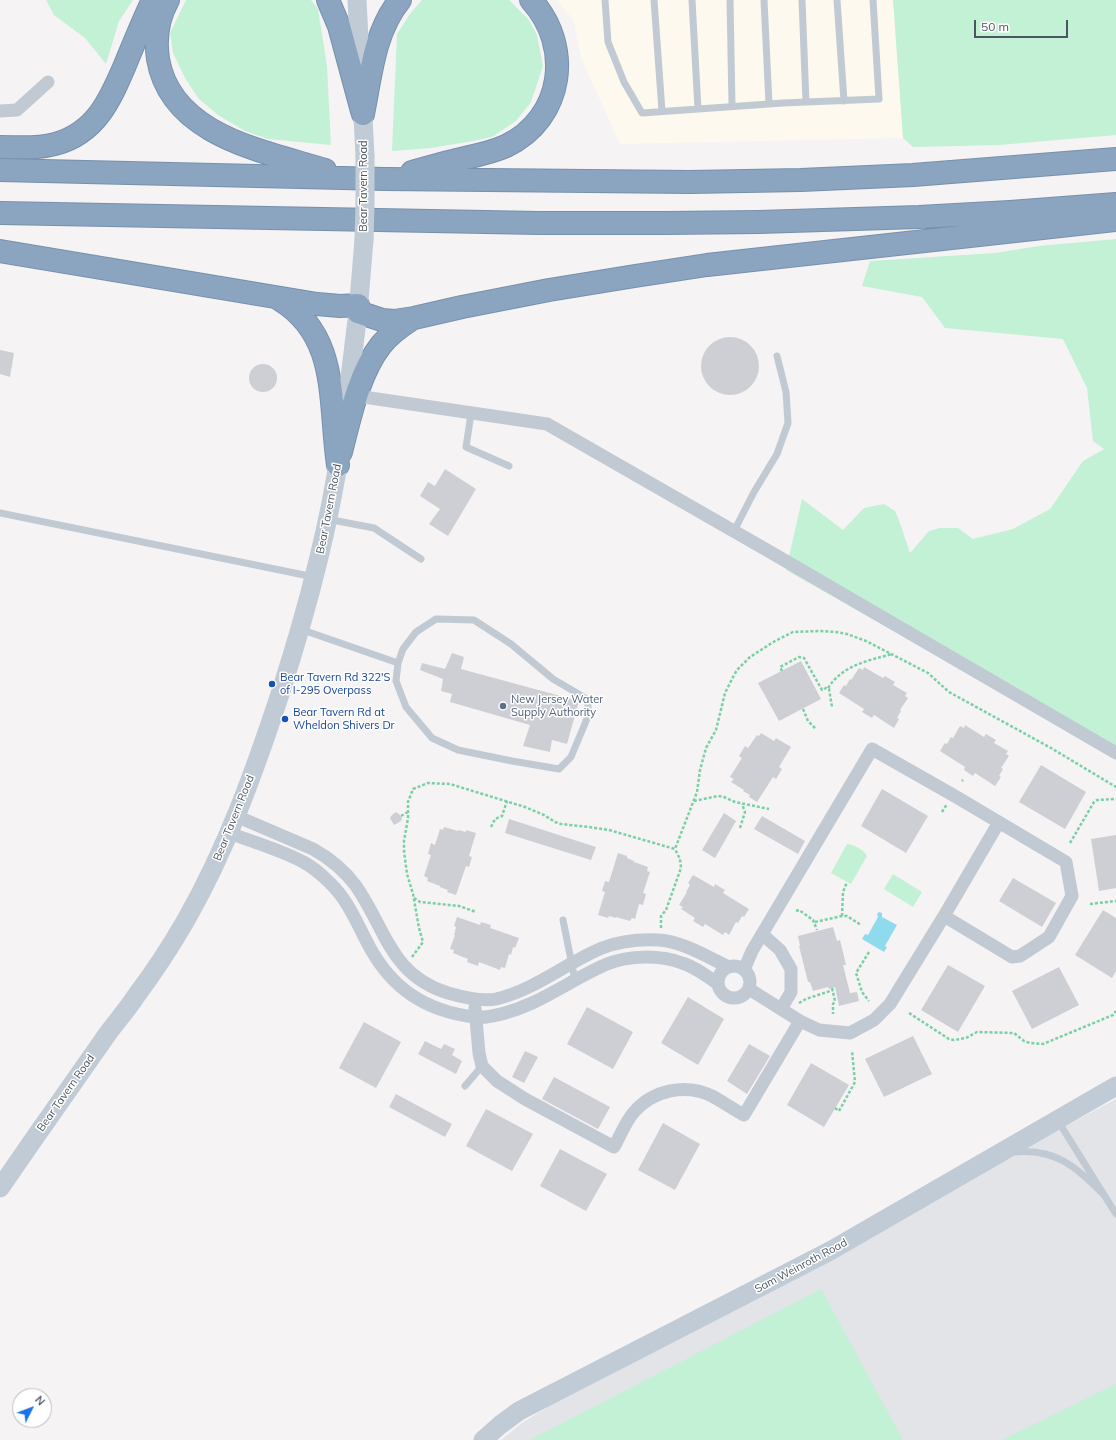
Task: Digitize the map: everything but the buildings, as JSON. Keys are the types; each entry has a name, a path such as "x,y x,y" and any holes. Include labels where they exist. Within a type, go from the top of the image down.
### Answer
{"highway":[{"path":"0,147 31,147 54,144 77,134 95,120 111,98 153,0"},
{"path":"168,0 161,16 158,32 157,46 159,64 171,93 192,117 211,130 242,145 351,178"},
{"path":"328,0 339,26 363,114"},
{"path":"363,114 379,37 386,19 400,0"},
{"path":"385,179 497,150 521,137 536,122 544,112 552,95 556,84 558,66 557,49 552,32 545,17 531,0"},
{"path":"0,170 385,179 682,182 801,180 913,175 1116,159"},
{"path":"0,213 531,223 666,223 759,222 919,217 1116,204"},
{"path":"0,251 317,304 358,309 382,320 394,321 549,290 700,266 1116,220"},
{"path":"270,296 288,304 299,314 312,330 322,348 328,370 338,465"},
{"path":"338,465 353,395 381,345 402,326 414,318"}],"street":[{"name":"Bear Tavern Road","path":"353,395 364,240 365,204 365,156 357,0"},
{"path":"0,111 17,110 48,82"},
{"path":"353,395 471,414 548,424 1116,753"},
{"name":"Bear Tavern Road","path":"0,1188 108,1033 162,960 207,882 230,833 271,720 300,629 314,577 338,465"},
{"path":"744,970 752,951 872,749 1066,862 1072,896 1049,937 1020,956 1012,957 944,916"},
{"path":"230,833 304,863 330,883 346,902 369,947 395,983 424,1004 446,1012 476,1017 504,1014 523,1008 608,964 628,959 667,959 682,963 718,984 722,993 731,998 742,996 749,989 750,978 744,970 739,967 729,967 680,945 660,940 640,939 602,948 530,986 495,999 474,999 448,993 433,987 405,969 391,949 356,885 342,870 324,855 236,816"},
{"path":"749,989 819,1030 850,1033 874,1020 890,1004 999,822"},
{"path":"762,934 780,950 791,969 791,992 781,1009"},
{"path":"718,984 721,974 729,967"},
{"path":"474,999 479,1053 482,1066 498,1082 525,1099 614,1147 633,1113 648,1099 665,1092 684,1089 701,1092 712,1096 744,1116 800,1020"},
{"name":"Sam Weinroth Road","path":"483,1440 500,1425 526,1407 830,1251 1116,1086"}],"lane":[{"path":"605,0 608,42 624,82 642,113 732,106 879,99 873,0"},
{"path":"654,0 662,111"},
{"path":"692,0 698,109"},
{"path":"730,0 732,106"},
{"path":"764,0 769,104"},
{"path":"802,0 806,102"},
{"path":"837,0 844,101"},
{"path":"734,531 754,492 777,454 788,423 786,392 777,356"},
{"path":"471,414 466,447 508,466"},
{"path":"0,512 314,577"},
{"path":"327,519 374,528 421,559"},
{"path":"436,619 474,620 511,644 553,679 587,699 589,714 571,757 559,769 458,750 432,738 406,707 396,680 398,663 403,650 416,632 436,619"},
{"path":"300,629 398,663"},
{"path":"563,920 575,980"},
{"path":"465,1086 482,1066"},
{"path":"1058,1120 1116,1214"},
{"path":"999,1154 1027,1151 1057,1158 1080,1171 1104,1195"}],"path":[{"path":"675,849 694,802 706,748 716,730 725,693 737,670 750,657 789,633 807,631 836,632 847,634 866,641 928,673 949,692 1051,748 1116,787"},
{"path":"782,671 780,667 802,656 822,690 828,688 841,673 852,666 893,654"},
{"path":"828,688 830,691 832,707"},
{"path":"803,709 808,721 816,729"},
{"path":"411,959 423,942 414,898 407,874 404,841 408,802 413,789 428,783 450,784 507,801 531,809 555,822 562,824 589,826 609,830 675,849 680,859 681,868 666,910 661,916 661,931"},
{"path":"694,802 718,796 742,804 769,809"},
{"path":"1070,843 1094,802 1097,800 1116,799"},
{"path":"491,827 495,819 502,816 507,801"},
{"path":"942,812 948,802"},
{"path":"740,828 745,812 742,804"},
{"path":"401,816 408,812"},
{"path":"842,916 843,892 847,882"},
{"path":"414,898 420,902 459,906 476,912"},
{"path":"1090,904 1116,901"},
{"path":"415,907 420,902"},
{"path":"796,911 799,910 814,922 817,930"},
{"path":"814,922 847,916 861,925"},
{"path":"869,952 856,973 862,992 869,1000"},
{"path":"797,1006 802,1001 832,989 835,1001 833,1004 833,1014"},
{"path":"909,1013 949,1039 960,1040 977,1032 1014,1033 1024,1041 1043,1044 1116,1012"},
{"path":"835,1108 838,1111 855,1082 852,1051"}],"shaded area":[{"path":"556,0 893,0 903,138 620,144 581,58 573,19"},
{"path":"1116,1099 1116,1440 501,1440 522,1423 565,1396"}],"green space":[{"path":"46,0 133,0 119,21 106,64 85,38 54,15"},
{"path":"186,0 311,0 318,9 327,66 331,145 268,139 245,131 218,115 199,99 185,78 173,53 170,33"},
{"path":"422,0 509,0 529,20 537,35 543,66 531,102 516,121 492,137 431,148 392,151 397,34 410,14"},
{"path":"893,0 1116,0 1116,135 999,145 913,147 903,138"},
{"path":"1116,239 1116,757 786,570 802,499 843,530 864,508 884,504 895,511 910,553 929,531 940,528 958,528 973,539 1013,529 1050,509 1083,461 1104,449 1093,441 1087,388 1063,339 945,328 922,297 862,286 870,261 995,253 1039,246"},
{"path":"847,844 858,848 867,856 851,884 831,873"},
{"path":"893,874 922,892 913,907 884,889"},
{"path":"821,1289 903,1440 530,1440"},
{"path":"1116,1384 1116,1440 1002,1440"}],"water":[{"path":"879,912 882,913 882,917 897,925 885,946 887,947 884,952 862,939 865,934 868,935 878,917 877,914"}],"place":[{"name":"Bear Tavern Rd 322'S of I-295 Overpass","path":"272,684"},
{"name":"New Jersey Water Supply Authority","path":"503,706"},
{"name":"Bear Tavern Rd at Wheldon Shivers Dr","path":"285,719"}]}
